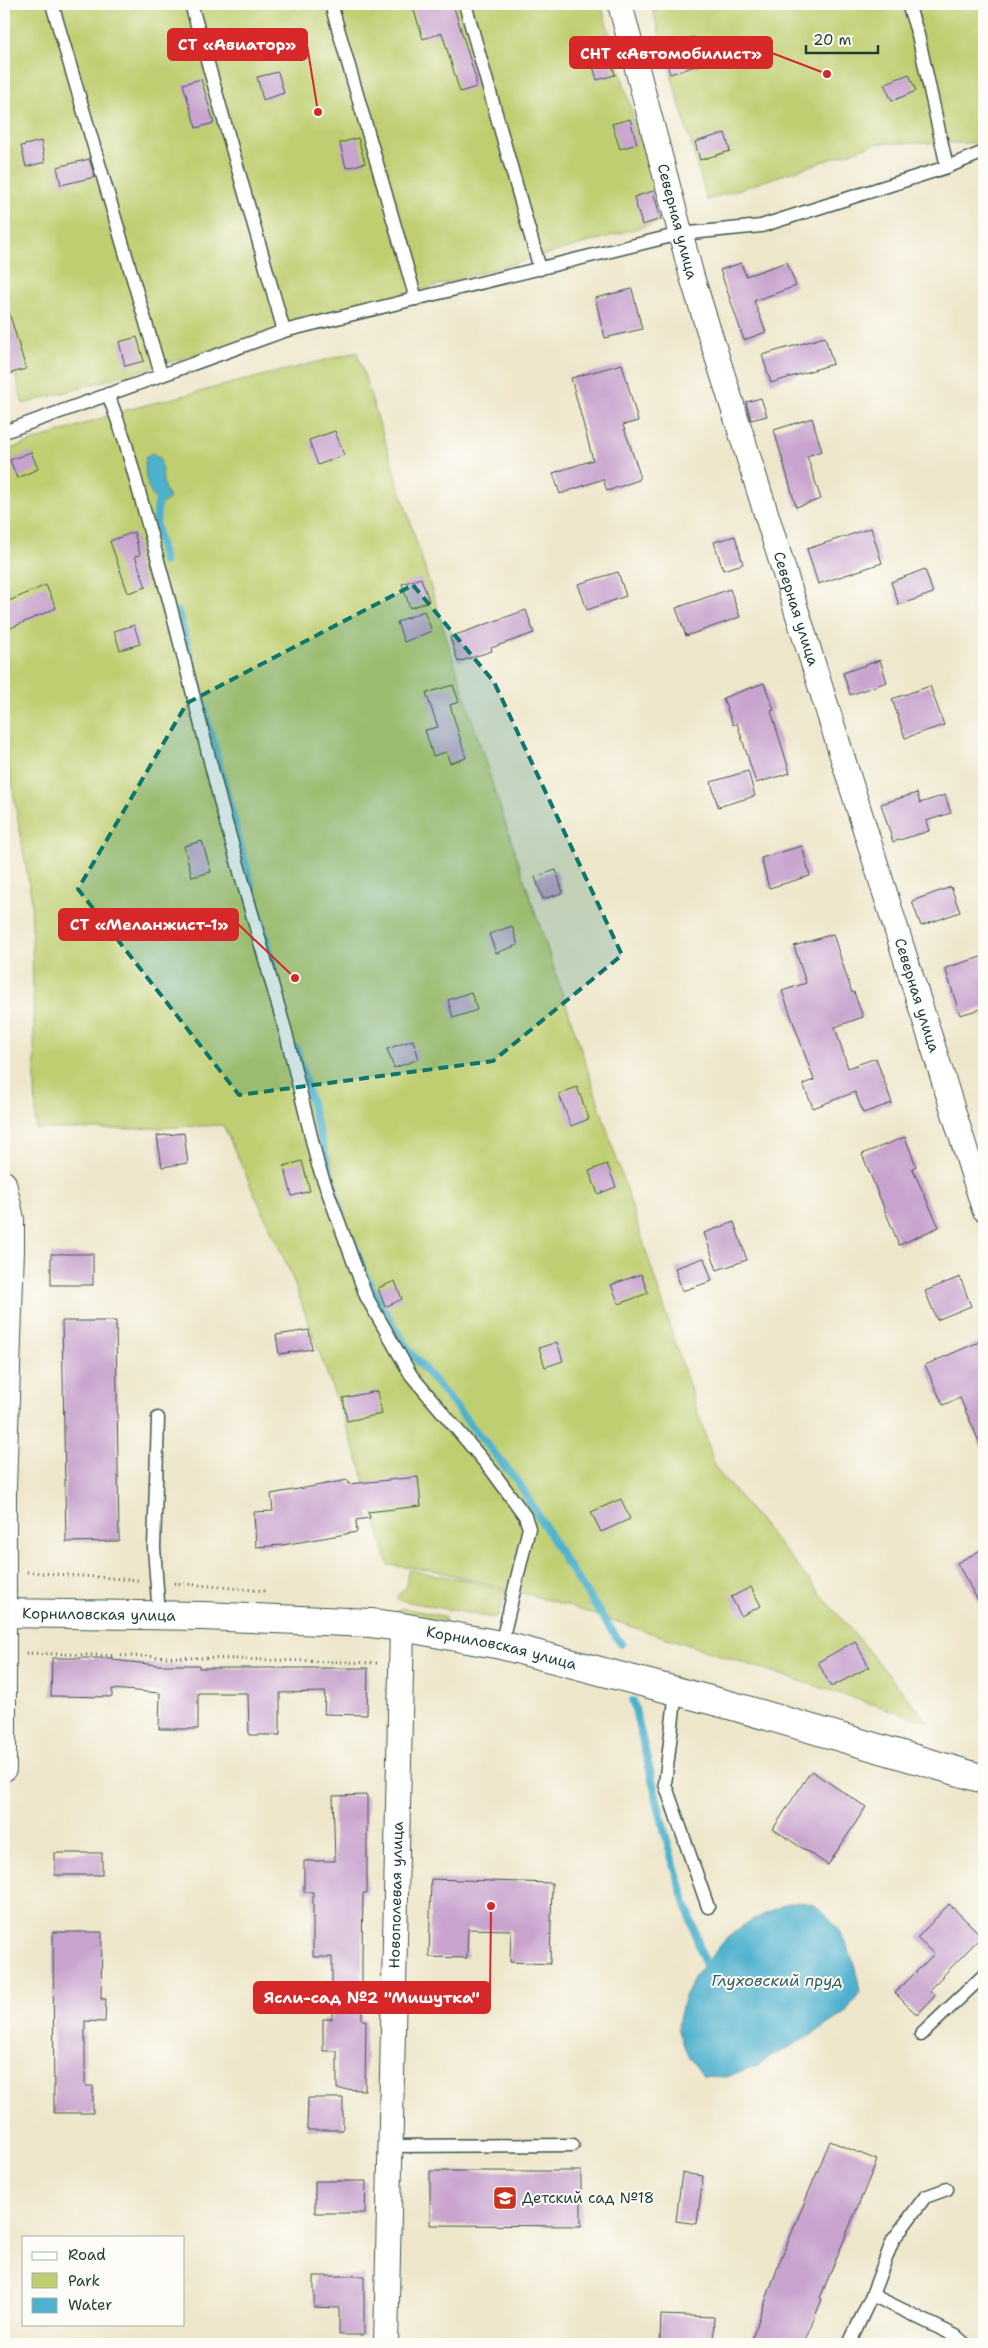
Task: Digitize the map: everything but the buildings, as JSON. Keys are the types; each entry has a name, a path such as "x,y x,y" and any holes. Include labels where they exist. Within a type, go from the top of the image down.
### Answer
{"street":[{"name":"Северная улица","path":"620,4 680,234 984,1210"},
{"path":"4,1183 12,1219 12,1309 4,1488 4,1769"},
{"name":"Корниловская улица","path":"5,1613 159,1615 361,1623 402,1627 501,1645 676,1691 984,1780"},
{"name":"Новополевая улица","path":"386,2344 403,1665 402,1627"}],"lane":[{"path":"52,4 161,374"},
{"path":"191,4 284,331"},
{"path":"331,4 416,299"},
{"path":"465,4 540,269"},
{"path":"908,4 918,35 947,167"},
{"path":"4,432 284,331 680,234 761,226 947,167 984,152"},
{"path":"108,394 125,441 170,604 223,812 286,1033 318,1164 366,1296 411,1374 494,1472 525,1516 529,1528 501,1645"},
{"path":"158,1418 154,1548 159,1615"},
{"path":"676,1691 665,1784 708,1907"},
{"path":"921,2035 984,1976"},
{"path":"392,2146 573,2145"},
{"path":"849,2344 872,2295 893,2240 925,2196 947,2189"},
{"path":"872,2295 956,2336 965,2344"}],"path":[{"path":"5,1653 353,1661 403,1665"}],"highlighted area":[{"path":"413,585 494,682 622,955 493,1061 239,1095 78,889 187,703"}],"green space":[{"path":"4,4 601,4 663,221 23,404 4,332"},
{"path":"651,4 984,4 984,143 879,143 707,200"},
{"path":"357,352 494,789 585,1061 716,1469 928,1722 549,1600 437,1571 388,1565 359,1462 290,1272 223,1125 134,1129 36,1129 31,896 4,738 4,451 122,411"},
{"path":"408,1570 465,1580 506,1591 498,1616 493,1618 399,1600 396,1597 406,1588"},
{"path":"401,1608 444,1616 446,1621 401,1616 396,1612"}],"water":[{"path":"152,453 160,458 164,487 169,499 161,504 152,495 147,483 146,457"},
{"name":"Глуховский пруд","path":"800,1902 813,1905 824,1913 840,1932 851,1956 860,1992 845,2013 813,2034 755,2066 726,2077 703,2076 688,2056 677,2028 684,1998 694,1977 725,1940 742,1926 783,1905"}],"waterway":[{"path":"158,502 156,524 164,562"},
{"path":"178,611 273,967"},
{"path":"296,1048 341,1213"},
{"path":"352,1240 366,1277 391,1322 412,1354 519,1483 565,1561 621,1644"},
{"path":"633,1701 669,1849 705,1965"}],"place":[{"name":"СНТ «Автомобилист»","path":"827,74"},
{"name":"СТ «Авиатор»","path":"318,112"},
{"name":"СТ «Меланжист-1»","path":"295,978"},
{"name":"Ясли-сад №2 \"Мишутка\"","path":"491,1906"},
{"name":"Детский сад №18","path":"505,2198"}]}
